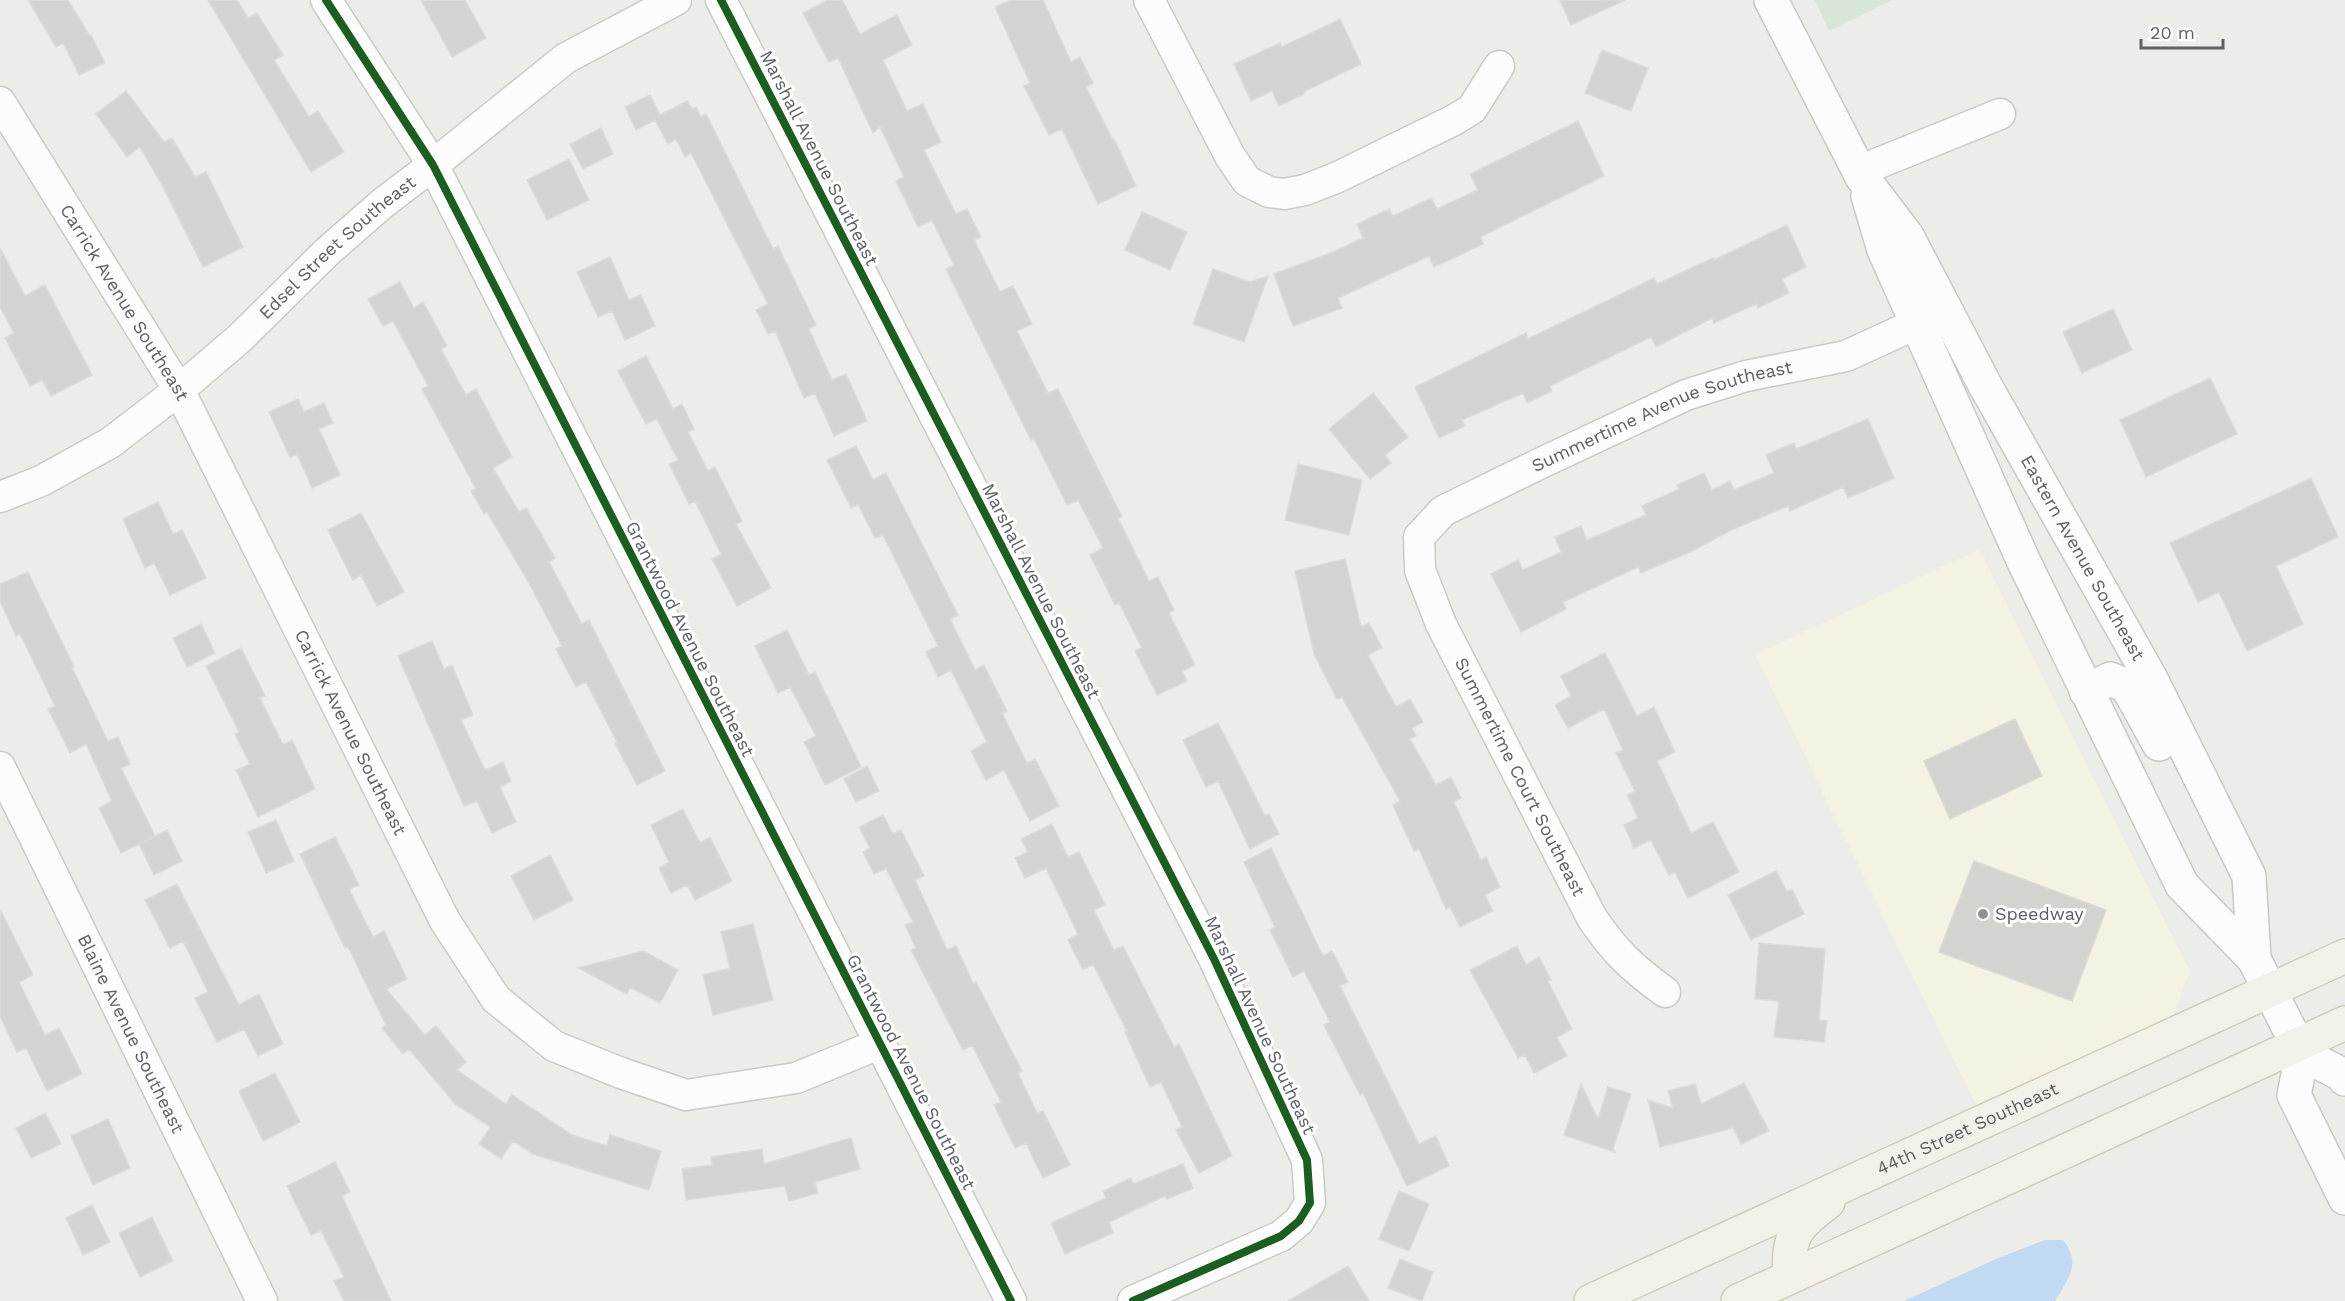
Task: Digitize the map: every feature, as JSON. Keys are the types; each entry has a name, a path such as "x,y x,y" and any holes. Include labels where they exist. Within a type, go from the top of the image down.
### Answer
{"main road":[{"name":"44th Street Southeast","path":"1591,1301 2345,956"},
{"path":"1738,1301 2299,1049 2345,1023"},
{"path":"1790,1277 1788,1252 1800,1224 1860,1178"}],"street":[{"name":"Grantwood Avenue Southeast","path":"326,0 433,165 1011,1301"},
{"name":"Edsel Street Southeast","path":"0,497 41,481 110,443 179,390 240,338 328,250 383,203 566,58 676,0"},
{"name":"Marshall Avenue Southeast","path":"721,0 1214,959 1307,1160 1310,1203 1299,1221 1281,1236 1133,1301"},
{"path":"1149,0 1230,156 1247,181 1269,192 1284,194 1305,190 1338,177 1454,120 1472,109 1499,66"},
{"name":"Eastern Avenue Southeast","path":"1771,0 1860,174 1884,250 2024,562 2182,885 2254,959 2299,1049"},
{"name":"Carrick Avenue Southeast","path":"0,102 179,390 445,921 496,999 554,1046 621,1073 686,1095 796,1078 879,1044"},
{"path":"1860,174 2000,114"},
{"name":"Eastern Avenue Southeast","path":"1860,174 1907,236 1986,387 2150,677 2249,876 2254,959"},
{"name":"Summertime Avenue Southeast","path":"1419,537 1443,511 1686,395 1746,376 1846,356 1918,322"},
{"name":"Summertime Court Southeast","path":"1419,537 1420,570 1441,624 1592,918 1610,945 1628,964 1665,992"},
{"path":"2086,691 2110,680 2127,686 2170,767 2213,805"},
{"name":"Blaine Avenue Southeast","path":"0,767 262,1301"},
{"path":"2345,1079 2343,1075 2299,1049 2294,1095 2345,1198"}],"shaded area":[{"path":"1980,549 2190,972 2172,1017 1978,1109 1755,655"}],"green space":[{"path":"1815,0 1892,0 1829,31"}],"water":[{"path":"2045,1240 2063,1240 2072,1257 2071,1271 2055,1301 1904,1301 1998,1258"}],"building":[{"path":"28,0 68,0 91,35 105,63 79,75 63,43 56,47"},
{"path":"208,0 237,0 248,18 257,13 283,55 274,60 309,117 318,111 344,152 311,172"},
{"path":"421,0 465,0 486,38 452,57"},
{"path":"828,0 842,0 860,34 897,15 912,45 883,60 907,111 923,104 941,142 924,150 956,214 967,209 981,237 974,240 1000,292 1013,286 1032,324 1017,331 1048,393 1058,389 1122,517 1118,518 1149,581 1158,577 1174,610 1169,613 1195,665 1182,671 1187,681 1157,695 1135,651 1142,648 1119,603 1115,605 1090,555 1103,548 1078,500 1067,505 1034,439 1031,440 946,269 954,265 932,220 918,227 896,181 904,177 880,127 873,133 838,58 829,62 803,13"},
{"path":"1011,0 1043,0 1071,62 1080,57 1093,83 1086,87 1136,186 1098,204 1062,129 1049,135 1024,86 1030,83 995,7"},
{"path":"1560,0 1625,0 1571,25"},
{"path":"1340,19 1361,64 1279,106 1272,91 1251,101 1234,64 1280,43 1282,47"},
{"path":"1602,50 1648,68 1631,111 1585,93"},
{"path":"126,91 164,142 172,138 195,177 206,172 243,247 203,267 161,183 140,147 127,157 96,114"},
{"path":"650,95 660,115 687,101 692,109 696,107 701,117 706,114 773,249 778,246 816,325 809,329 832,380 846,374 867,421 834,436 815,393 804,398 775,331 768,334 756,310 768,304 691,153 685,157 676,139 668,144 655,120 636,130 625,107"},
{"path":"1578,121 1604,176 1480,237 1483,244 1434,267 1429,256 1338,298 1342,308 1293,326 1274,274 1363,238 1357,224 1389,209 1393,216 1431,198 1437,209 1478,190 1470,174"},
{"path":"601,128 613,154 583,169 570,144"},
{"path":"569,159 589,200 547,220 527,180"},
{"path":"1142,212 1187,232 1170,270 1125,250"},
{"path":"1787,225 1806,267 1782,279 1789,293 1758,308 1756,304 1714,323 1712,318 1656,347 1651,337 1550,386 1552,391 1527,403 1523,393 1462,420 1465,426 1439,438 1415,387 1526,333 1528,339 1654,278 1657,284"},
{"path":"0,248 25,296 45,285 92,375 51,396 42,380 30,386 5,338 14,333 0,307"},
{"path":"610,257 629,300 641,295 655,326 625,340 612,311 598,317 577,272"},
{"path":"1213,269 1250,282 1268,276 1244,342 1193,324"},
{"path":"400,282 414,308 423,302 447,346 441,349 466,395 476,389 512,457 493,468 519,512 526,508 555,558 549,562 582,624 589,620 665,771 637,785 586,682 576,687 556,649 562,646 529,583 487,512 484,514 471,491 476,489 422,389 428,386 393,321 383,326 368,299"},
{"path":"2113,309 2132,350 2082,373 2063,332"},
{"path":"646,356 673,409 682,404 694,429 688,432 708,471 715,467 742,521 736,524 771,588 737,606 712,559 721,554 695,501 689,504 669,464 678,460 657,419 646,424 618,371"},
{"path":"2210,378 2237,434 2146,477 2120,420"},
{"path":"1373,393 1408,437 1385,455 1391,463 1370,479 1329,429"},
{"path":"298,399 304,412 324,403 333,423 319,429 340,475 312,488 297,454 290,457 269,412"},
{"path":"1868,419 1894,478 1848,498 1843,487 1790,511 1788,506 1731,530 1690,552 1641,573 1638,567 1563,602 1566,609 1521,632 1491,574 1518,560 1523,570 1561,552 1555,537 1581,526 1587,540 1646,515 1642,506 1679,489 1677,485 1704,473 1712,490 1730,481 1734,490 1774,473 1766,455 1794,443 1796,449"},
{"path":"856,446 873,480 886,473 958,615 950,619 975,670 984,665 1007,711 1002,713 1027,763 1035,759 1059,806 1030,821 1004,770 986,780 971,751 987,742 951,670 938,677 926,652 938,646 883,535 875,538 858,504 851,508 827,460"},
{"path":"1298,464 1362,480 1349,535 1285,520"},
{"path":"2311,478 2338,537 2276,566 2303,624 2247,651 2219,592 2198,602 2170,543"},
{"path":"158,502 173,534 182,530 206,578 170,595 154,563 145,568 123,519"},
{"path":"361,513 404,592 377,606 361,575 353,580 328,530"},
{"path":"1345,559 1361,627 1369,623 1382,648 1368,655 1396,707 1410,699 1423,722 1412,728 1416,736 1410,739 1436,785 1451,777 1461,798 1454,802 1481,860 1486,857 1500,887 1485,895 1493,911 1460,927 1450,907 1446,909 1419,849 1414,851 1393,805 1400,801 1342,697 1337,699 1314,654 1295,571"},
{"path":"28,572 108,741 118,737 130,764 121,768 155,836 121,853 99,808 112,801 86,744 70,753 48,709 55,706 20,634 16,636 0,601 0,584"},
{"path":"201,624 215,653 187,667 173,638"},
{"path":"787,630 809,675 815,672 861,767 825,785 804,742 816,736 790,687 778,693 755,646"},
{"path":"432,641 444,669 452,665 473,715 461,720 485,770 503,762 511,781 500,787 516,822 492,833 477,801 464,806 398,656"},
{"path":"241,648 265,696 260,698 283,745 292,740 315,789 258,817 236,770 250,764 235,734 239,732 206,666"},
{"path":"1605,653 1637,716 1654,707 1675,752 1657,761 1691,833 1713,822 1739,872 1688,898 1675,872 1669,875 1651,840 1634,848 1624,825 1638,818 1627,795 1635,791 1616,753 1623,750 1604,709 1568,728 1555,705 1571,696 1561,676"},
{"path":"2015,719 2042,776 1950,819 1924,761"},
{"path":"1218,723 1265,816 1269,814 1279,834 1250,849 1218,781 1206,787 1183,740"},
{"path":"867,766 879,791 856,802 844,779"},
{"path":"683,809 700,843 710,837 732,881 695,900 687,885 671,893 659,868 669,862 651,825"},
{"path":"883,815 893,834 901,830 924,876 915,880 947,950 956,946 973,983 976,982 1022,1071 1018,1073 1037,1113 1043,1111 1070,1165 1043,1178 1026,1143 1015,1148 994,1105 1001,1102 972,1045 963,1050 911,950 916,948 905,925 913,922 886,868 874,874 863,852 870,848 859,827"},
{"path":"276,820 294,861 266,873 248,832"},
{"path":"1052,824 1068,857 1079,852 1105,905 1094,910 1114,950 1123,946 1174,1047 1179,1044 1232,1156 1199,1173 1176,1130 1182,1127 1161,1082 1150,1087 1125,1032 1127,1031 1093,964 1083,970 1068,940 1078,934 1046,868 1025,878 1015,858 1028,852 1021,839"},
{"path":"167,830 182,861 154,875 139,844"},
{"path":"335,837 359,885 349,889 373,937 384,931 407,979 386,989 425,1035 436,1026 466,1062 457,1070 506,1104 512,1095 572,1135 607,1146 610,1135 661,1151 649,1190 533,1154 513,1141 501,1159 479,1144 490,1128 489,1126 455,1104 409,1049 403,1054 382,1028 386,1025 348,947 345,948 300,854"},
{"path":"1271,848 1323,956 1332,951 1348,982 1340,986 1419,1144 1436,1136 1449,1166 1407,1186 1363,1093 1360,1095 1324,1025 1330,1022 1304,971 1293,977 1270,930 1275,927 1244,862"},
{"path":"550,855 573,900 534,920 511,876"},
{"path":"1974,861 2106,910 2072,1001 1939,952"},
{"path":"1776,871 1787,892 1792,889 1804,914 1751,940 1728,895"},
{"path":"177,884 239,1005 259,994 283,1044 258,1056 244,1029 217,1042 195,998 208,992 183,941 170,948 145,900"},
{"path":"0,909 33,975 19,982 45,1035 59,1028 82,1074 47,1091 26,1048 17,1052 0,1016"},
{"path":"753,924 773,1000 713,1015 703,975 730,968 721,932"},
{"path":"1759,943 1825,949 1819,1020 1827,1021 1824,1042 1774,1037 1779,1001 1755,999"},
{"path":"1517,946 1526,965 1539,957 1551,980 1548,981 1572,1029 1557,1037 1567,1056 1534,1073 1525,1055 1518,1058 1470,970"},
{"path":"643,951 678,970 660,1003 630,987 627,994 578,968"},
{"path":"275,1073 300,1122 263,1141 239,1091"},
{"path":"1744,1083 1769,1131 1741,1144 1733,1128 1660,1147 1648,1100 1673,1108 1668,1091 1695,1084 1701,1104"},
{"path":"1581,1084 1598,1119 1608,1087 1631,1094 1613,1149 1615,1152 1564,1135"},
{"path":"45,1113 61,1144 31,1158 16,1128"},
{"path":"108,1119 130,1168 93,1185 71,1136"},
{"path":"851,1138 860,1169 815,1182 818,1193 789,1201 785,1186 686,1200 682,1169 712,1165 711,1157 762,1149 764,1164"},
{"path":"335,1162 350,1192 342,1196 391,1301 344,1301 334,1281 344,1277 321,1231 311,1235 287,1186"},
{"path":"1183,1164 1193,1188 1167,1199 1165,1196 1109,1222 1113,1233 1065,1254 1051,1223 1106,1198 1103,1191 1131,1178 1133,1184"},
{"path":"1399,1191 1429,1204 1409,1251 1379,1239"},
{"path":"92,1205 110,1242 83,1255 66,1218"},
{"path":"152,1217 173,1261 140,1277 119,1233"},
{"path":"1400,1259 1433,1272 1422,1301 1388,1288"},
{"path":"1348,1266 1369,1301 1288,1301"}],"cycle path":[{"path":"326,0 433,165 1011,1301"},
{"path":"721,0 1214,959 1307,1160 1310,1203 1299,1221 1281,1236 1133,1301"}],"place":[{"name":"Speedway","path":"1983,914"}]}
